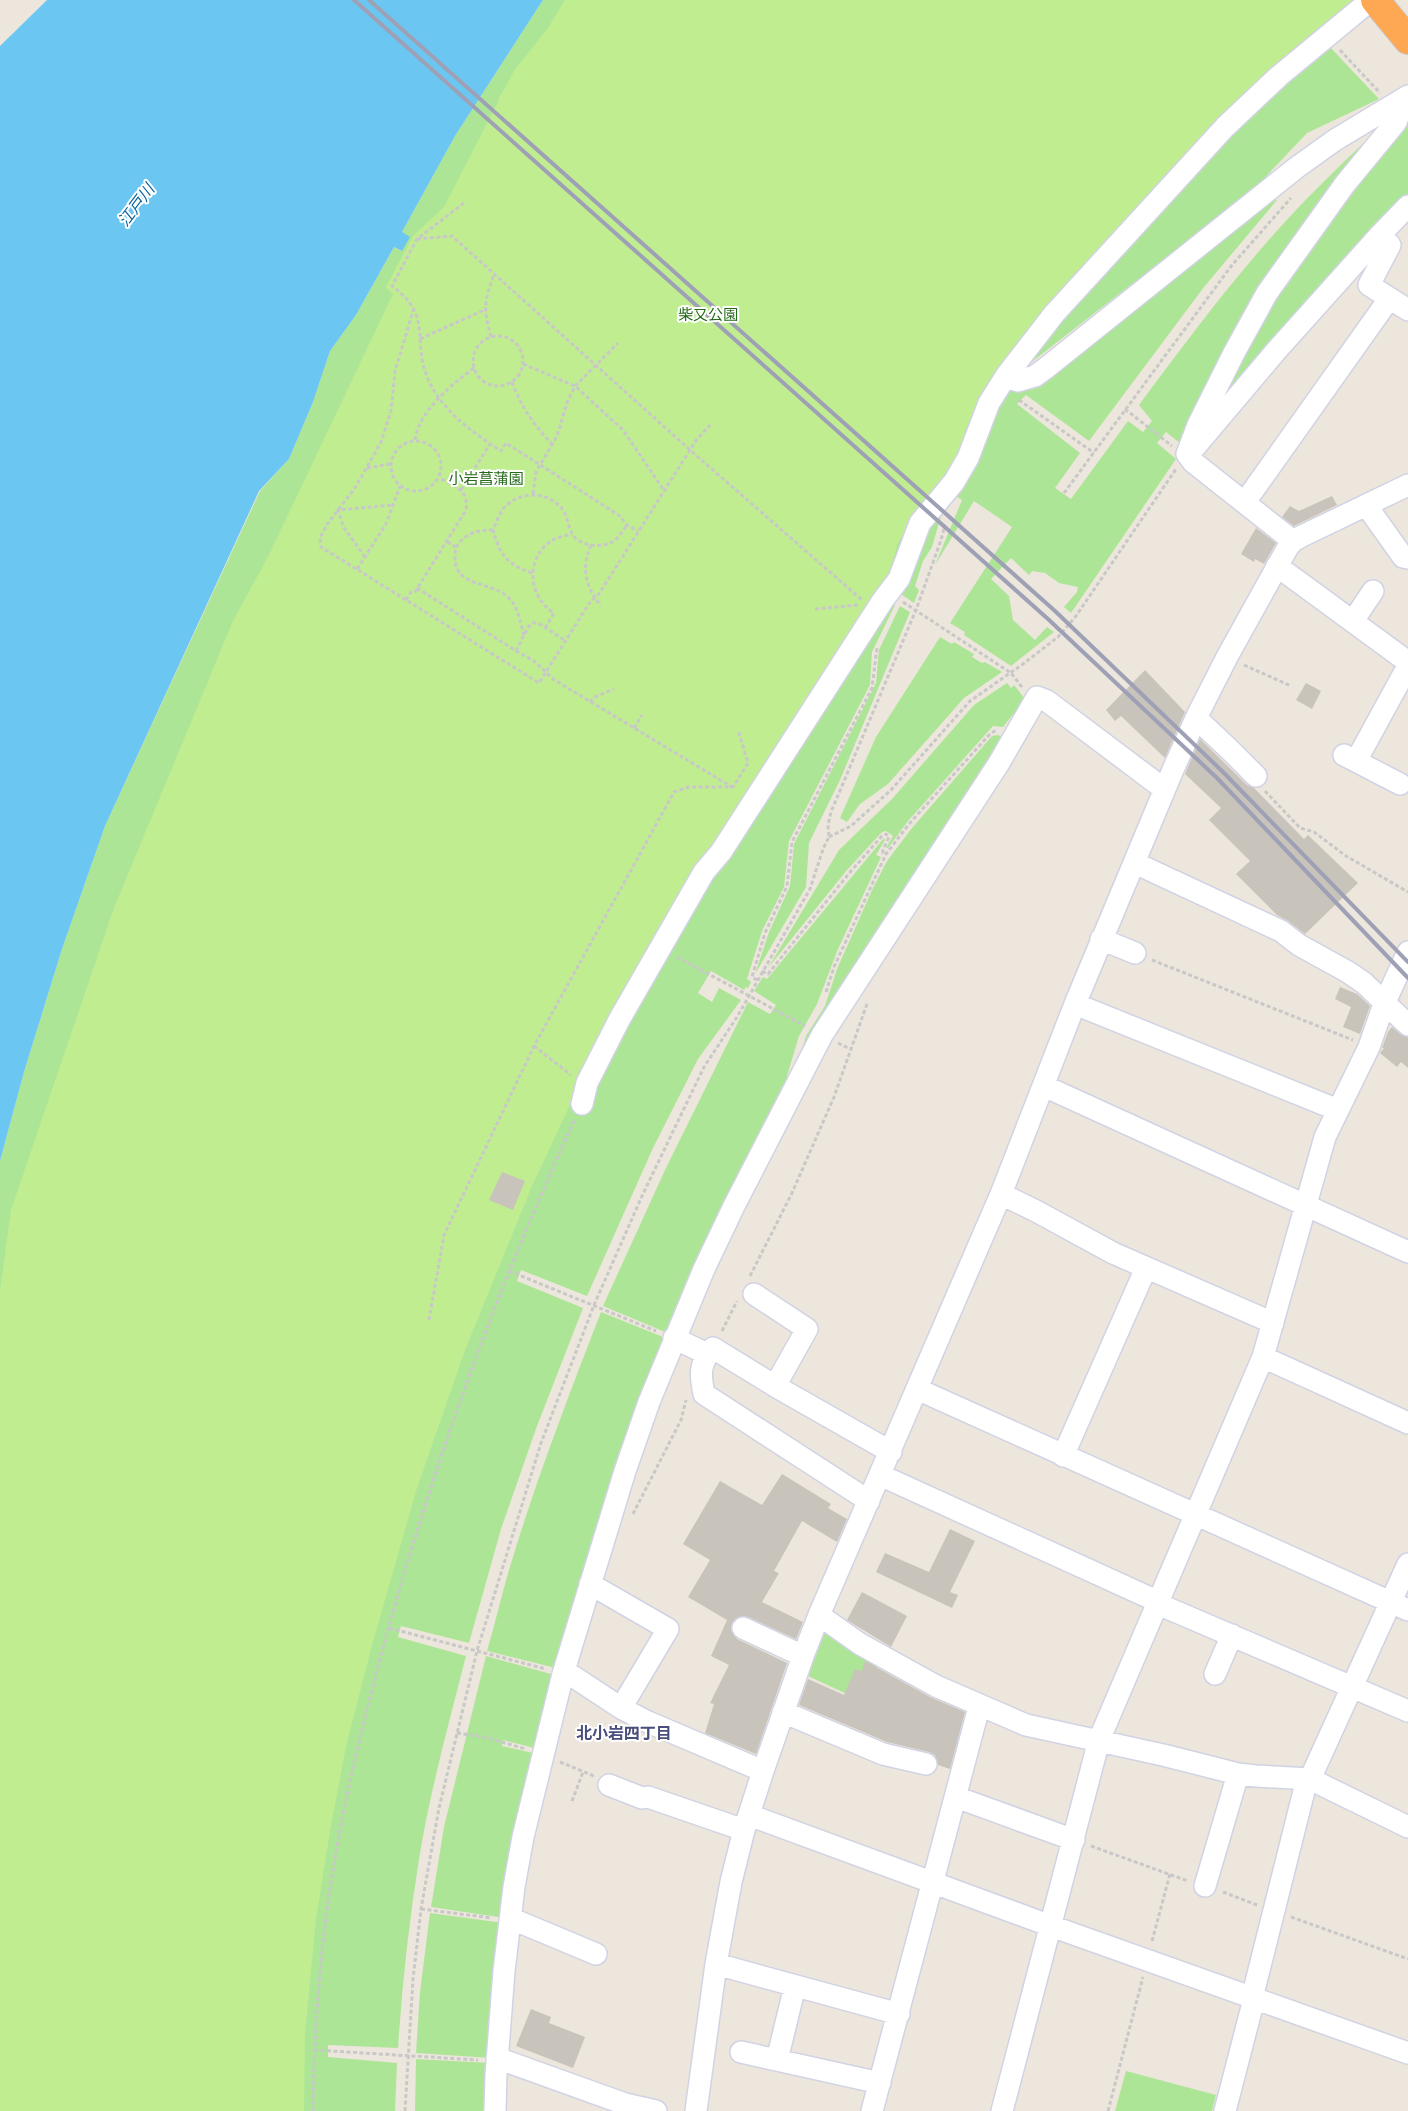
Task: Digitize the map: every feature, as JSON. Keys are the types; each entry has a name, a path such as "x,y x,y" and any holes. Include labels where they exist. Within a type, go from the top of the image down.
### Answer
{"highway":[{"path":"1375,0 1408,40"}],"street":[{"path":"582,1104 587,1083 619,1020 704,872 721,852 883,600 899,579 920,522 954,482 968,458 989,403 1006,376 1054,314 1224,127 1279,76 1371,0"},
{"path":"1006,376 1018,381 1035,376 1296,168 1335,140 1407,97"},
{"path":"1180,455 1267,293 1345,184 1396,122 1407,97"},
{"path":"1180,455 1210,432 1276,351 1384,241 1408,206"},
{"path":"1408,226 1384,241 1369,285 1408,310"},
{"path":"1245,502 1389,299"},
{"path":"1180,455 1193,462 1293,541"},
{"path":"696,2111 716,1964 730,1890 747,1822 783,1712 819,1615 1001,1194 1101,939 1135,863 1164,789 1196,718 1227,658 1293,541 1408,485"},
{"path":"1366,505 1403,557 1408,558"},
{"path":"1278,566 1353,620 1408,664 1349,757 1400,784"},
{"path":"1353,620 1373,591"},
{"path":"495,2111 489,2059 502,1920 525,1828 557,1672 590,1584 648,1402 667,1335 822,1035 999,763 1037,698 1047,701 1164,789"},
{"path":"1196,718 1256,776"},
{"path":"1135,863 1281,931 1299,945 1364,983 1408,1025"},
{"path":"1101,939 1135,953"},
{"path":"1002,2111 1099,1740 1263,1357 1325,1137 1369,1047 1384,1004 1408,952"},
{"path":"1075,1004 1338,1110"},
{"path":"1044,1086 1408,1252"},
{"path":"1001,1194 1113,1253 1273,1323"},
{"path":"1063,1456 1146,1268"},
{"path":"754,1294 807,1329 775,1386"},
{"path":"667,1335 704,1364"},
{"path":"869,1502 704,1394 704,1364 713,1348 775,1386 891,1452"},
{"path":"1263,1357 1408,1423"},
{"path":"917,1389 1399,1606"},
{"path":"880,1475 1158,1603 1408,1711"},
{"path":"1225,2111 1274,1911 1309,1779 1352,1687 1399,1606 1408,1564"},
{"path":"590,1584 668,1628 621,1708"},
{"path":"819,1615 860,1644 936,1686 1026,1725 1099,1740 1238,1774 1309,1779 1408,1827"},
{"path":"743,1628 803,1656"},
{"path":"1215,1674 1232,1635"},
{"path":"557,1672 574,1677 621,1708 648,1722 763,1771"},
{"path":"872,2111 979,1706"},
{"path":"783,1712 882,1754 926,1764"},
{"path":"1205,1886 1238,1774"},
{"path":"609,1785 642,1798 648,1797 747,1822 932,1882 1408,2053"},
{"path":"956,1797 1074,1840"},
{"path":"502,1920 517,1921 596,1954"},
{"path":"716,1964 899,2014"},
{"path":"777,2060 795,1986"},
{"path":"741,2052 880,2083"},
{"path":"489,2059 625,2104 656,2111"}],"path":[{"path":"1344,54 1384,97"},
{"path":"1064,493 1232,265 1294,195"},
{"path":"464,204 417,239 392,286 404,295 414,308 427,376 439,399 457,418 490,444 501,451 506,443 620,516 626,525 638,532"},
{"path":"417,239 452,236 690,450 868,604 815,609"},
{"path":"491,337 484,310 486,295 494,274"},
{"path":"414,308 395,371 391,411 382,442 367,468 320,538 321,547 539,683 665,492 690,450 710,425"},
{"path":"420,339 484,310"},
{"path":"498,336 511,340 520,350 523,364 518,377 505,385 489,385 482,381 474,368 476,349 491,337 498,336"},
{"path":"533,494 534,480 553,445 575,386 618,343"},
{"path":"523,364 575,386 623,430 665,492"},
{"path":"415,440 416,431 420,423 439,399 451,385 474,368"},
{"path":"512,382 520,404 553,445"},
{"path":"1028,406 1094,453"},
{"path":"829,837 851,826 891,790 970,701 1058,637 1076,616 1180,455 1125,409"},
{"path":"415,440 432,446 437,452 441,469 439,478 428,488 421,491 406,490 392,476 390,464 392,457 401,445 415,440"},
{"path":"461,490 490,444"},
{"path":"367,468 390,464"},
{"path":"406,600 411,592 415,592 466,510 466,496 461,490 439,478"},
{"path":"357,569 386,524 400,486"},
{"path":"532,572 507,561 499,549 493,530 502,511 508,504 520,497 533,494 556,503 564,511 572,535 580,541 591,545 610,543 616,539 626,525"},
{"path":"338,510 392,505"},
{"path":"338,510 344,528 365,557"},
{"path":"405,2111 412,1989 421,1909 439,1808 477,1651 541,1443 594,1306 642,1196 704,1067 810,889 823,849 829,837 828,826 831,812 916,610 946,522"},
{"path":"493,530 474,532 462,539 456,547 455,562 462,576 468,580 498,590 507,596 517,611 524,634"},
{"path":"545,628 554,613 541,603 536,595 532,572 534,562 546,545 559,537 572,535"},
{"path":"447,542 456,547"},
{"path":"591,545 584,569 588,586 594,598 601,606"},
{"path":"417,588 534,661 553,679 738,790"},
{"path":"898,605 902,601"},
{"path":"912,607 1011,673 1016,680"},
{"path":"516,651 528,627 534,623 566,641"},
{"path":"757,980 752,977 765,933 788,886 792,842 872,688 876,650 880,643"},
{"path":"1227,658 1291,686"},
{"path":"590,702 595,697 614,689"},
{"path":"634,728 642,715"},
{"path":"733,787 748,763 738,730"},
{"path":"824,997 834,966 886,854 909,824 990,734 995,730 1000,731"},
{"path":"1256,776 1255,780 1300,828 1314,832 1346,856 1408,892"},
{"path":"429,1320 444,1235 534,1046 674,792 689,787 733,787"},
{"path":"762,971 768,974 851,871 882,836 886,834 889,837 883,850 883,853 886,854"},
{"path":"1135,953 1369,1047"},
{"path":"681,959 805,1026 805,1032"},
{"path":"773,1231 792,1193 834,1097 867,1003"},
{"path":"534,1046 573,1076 587,1083"},
{"path":"313,2111 314,2050 320,1968 330,1886 355,1766 389,1628 444,1443 509,1271 582,1104"},
{"path":"509,1271 667,1335"},
{"path":"630,1520 681,1420 689,1386 704,1364"},
{"path":"389,1628 557,1672"},
{"path":"457,1733 484,1737 528,1749"},
{"path":"554,1759 609,1785"},
{"path":"572,1801 584,1772"},
{"path":"1074,1840 1408,1959"},
{"path":"1150,1950 1170,1874"},
{"path":"421,1909 502,1920"},
{"path":"1108,2111 1145,1970"},
{"path":"314,2050 489,2059"}],"green space":[{"name":"柴又公園","path":"543,0 1388,0 1331,48 1379,99 1307,133 1254,189 1029,364 1031,389 1272,201 1277,200 1204,287 1089,441 1026,395 1017,404 1080,453 1055,488 1071,499 1128,421 1143,432 1152,421 1139,405 1245,267 1309,196 1389,119 1190,434 1180,443 1166,432 1157,443 1176,459 1071,613 1064,607 1077,592 1078,587 1059,583 1045,573 1032,571 1029,575 1011,558 991,579 1009,596 1013,620 1035,640 1047,627 1054,632 1011,666 964,635 965,632 950,623 1012,527 974,501 935,565 962,500 956,496 941,516 932,547 923,561 915,586 919,590 914,603 901,594 894,605 872,652 870,685 789,841 784,887 762,931 747,979 751,982 748,988 746,987 744,990 711,971 698,993 712,1002 719,988 741,1000 698,1059 653,1148 587,1296 521,1270 517,1281 583,1308 537,1426 501,1529 469,1643 401,1626 398,1637 466,1656 423,1834 406,1954 398,2048 328,2045 328,2057 397,2063 395,2111 0,2111 0,1161 24,1072 62,949 105,826 260,491 289,459 313,402 330,351 356,315 394,247 401,251 402,232 455,136"},
{"name":"柴又公園","path":"565,0 1355,0 1262,77 1178,162 1079,270 1014,347 983,390 955,461 907,528 897,545 890,572 576,1092 532,1186 465,1350 416,1491 371,1649 346,1746 316,1919 305,2033 304,2111 0,2111 0,1291 11,1210 114,908 233,621 269,555 393,294 386,287 413,236 444,207 514,71 548,28"},
{"path":"1408,110 1408,199 1209,426 1274,295"},
{"path":"900,606 910,612 840,780 809,843 806,887 755,974 769,932 790,886 794,844 876,683 879,650"},
{"path":"940,637 952,644 954,642 974,654 972,657 1002,672 964,698 888,784 860,804 847,822 840,818 876,737"},
{"path":"1007,683 1011,688 1014,685 1025,699 1003,727 993,726 908,821 888,848 886,848 893,836 886,831 882,832 847,870 768,968 839,850 892,799 974,705"},
{"path":"998,735 1004,738 794,1077 806,1036 825,1006 837,969 887,861 912,828 992,736"},
{"path":"884,838 885,840 876,855 881,857 838,949 817,1004 799,1036 787,1076 787,1090 670,1334 603,1306 665,1170 748,1002 770,1014 776,1005 754,991 763,977 767,979"},
{"path":"601,1312 668,1339 560,1669 487,1651 509,1570 530,1505 564,1408"},
{"path":"826,1630 879,1661 862,1701 808,1676"},
{"path":"486,1656 558,1676 538,1749 503,1740 502,1746 537,1754 505,1918 431,1907 444,1827"},
{"path":"430,1913 504,1923 491,2058 416,2053 420,1992"},
{"path":"416,2059 491,2063 489,2111 415,2111"},
{"path":"1126,2071 1216,2095 1212,2111 1115,2111"}],"water":[{"name":"江戸川","path":"47,0 543,0 455,136 402,232 410,237 402,251 394,247 356,315 330,351 313,402 289,459 259,491 105,826 62,949 24,1072 0,1161 0,46"}],"building":[{"path":"1332,496 1337,505 1294,526 1282,517 1290,506 1299,511"},
{"path":"1256,528 1276,543 1264,564 1255,559 1254,562 1241,554"},
{"path":"1145,670 1185,712 1165,758 1121,716 1115,721 1106,710"},
{"path":"1306,683 1321,691 1312,709 1296,700"},
{"path":"1200,739 1247,785 1254,788 1304,839 1308,835 1358,883 1305,934 1277,915 1236,874 1250,861 1209,820 1221,808 1185,774"},
{"path":"1340,987 1357,994 1370,1006 1360,1034 1343,1027 1351,1007 1335,999"},
{"path":"1392,1027 1400,1034 1408,1037 1408,1068 1401,1062 1397,1067 1380,1053 1384,1048 1382,1048 1388,1032"},
{"path":"502,1172 525,1181 513,1210 489,1200"},
{"path":"782,1474 831,1504 828,1508 847,1519 837,1542 802,1521 774,1571 779,1573 762,1602 803,1622 796,1639 748,1617 736,1618 732,1623 731,1630 737,1639 787,1663 756,1754 705,1733 714,1704 710,1703 729,1665 711,1656 727,1620 688,1597 710,1560 683,1544 720,1481 762,1505"},
{"path":"950,1529 975,1541 950,1592 958,1595 952,1608 876,1572 885,1553 929,1572"},
{"path":"862,1592 907,1616 891,1647 847,1620"},
{"path":"865,1661 930,1697 965,1712 950,1769 938,1765 935,1755 929,1752 887,1742 799,1705 808,1679 844,1695 855,1669 862,1671"},
{"path":"531,2009 551,2017 549,2023 585,2037 573,2068 516,2046"}],"railway":[{"path":"354,0 1048,619 1217,778 1408,978"},
{"path":"369,0 1055,611 1223,772 1408,962"}],"district":[{"name":"北小岩四丁目","path":"624,1733"}],"park label":[{"name":"小岩菖蒲園","path":"486,478"}]}
